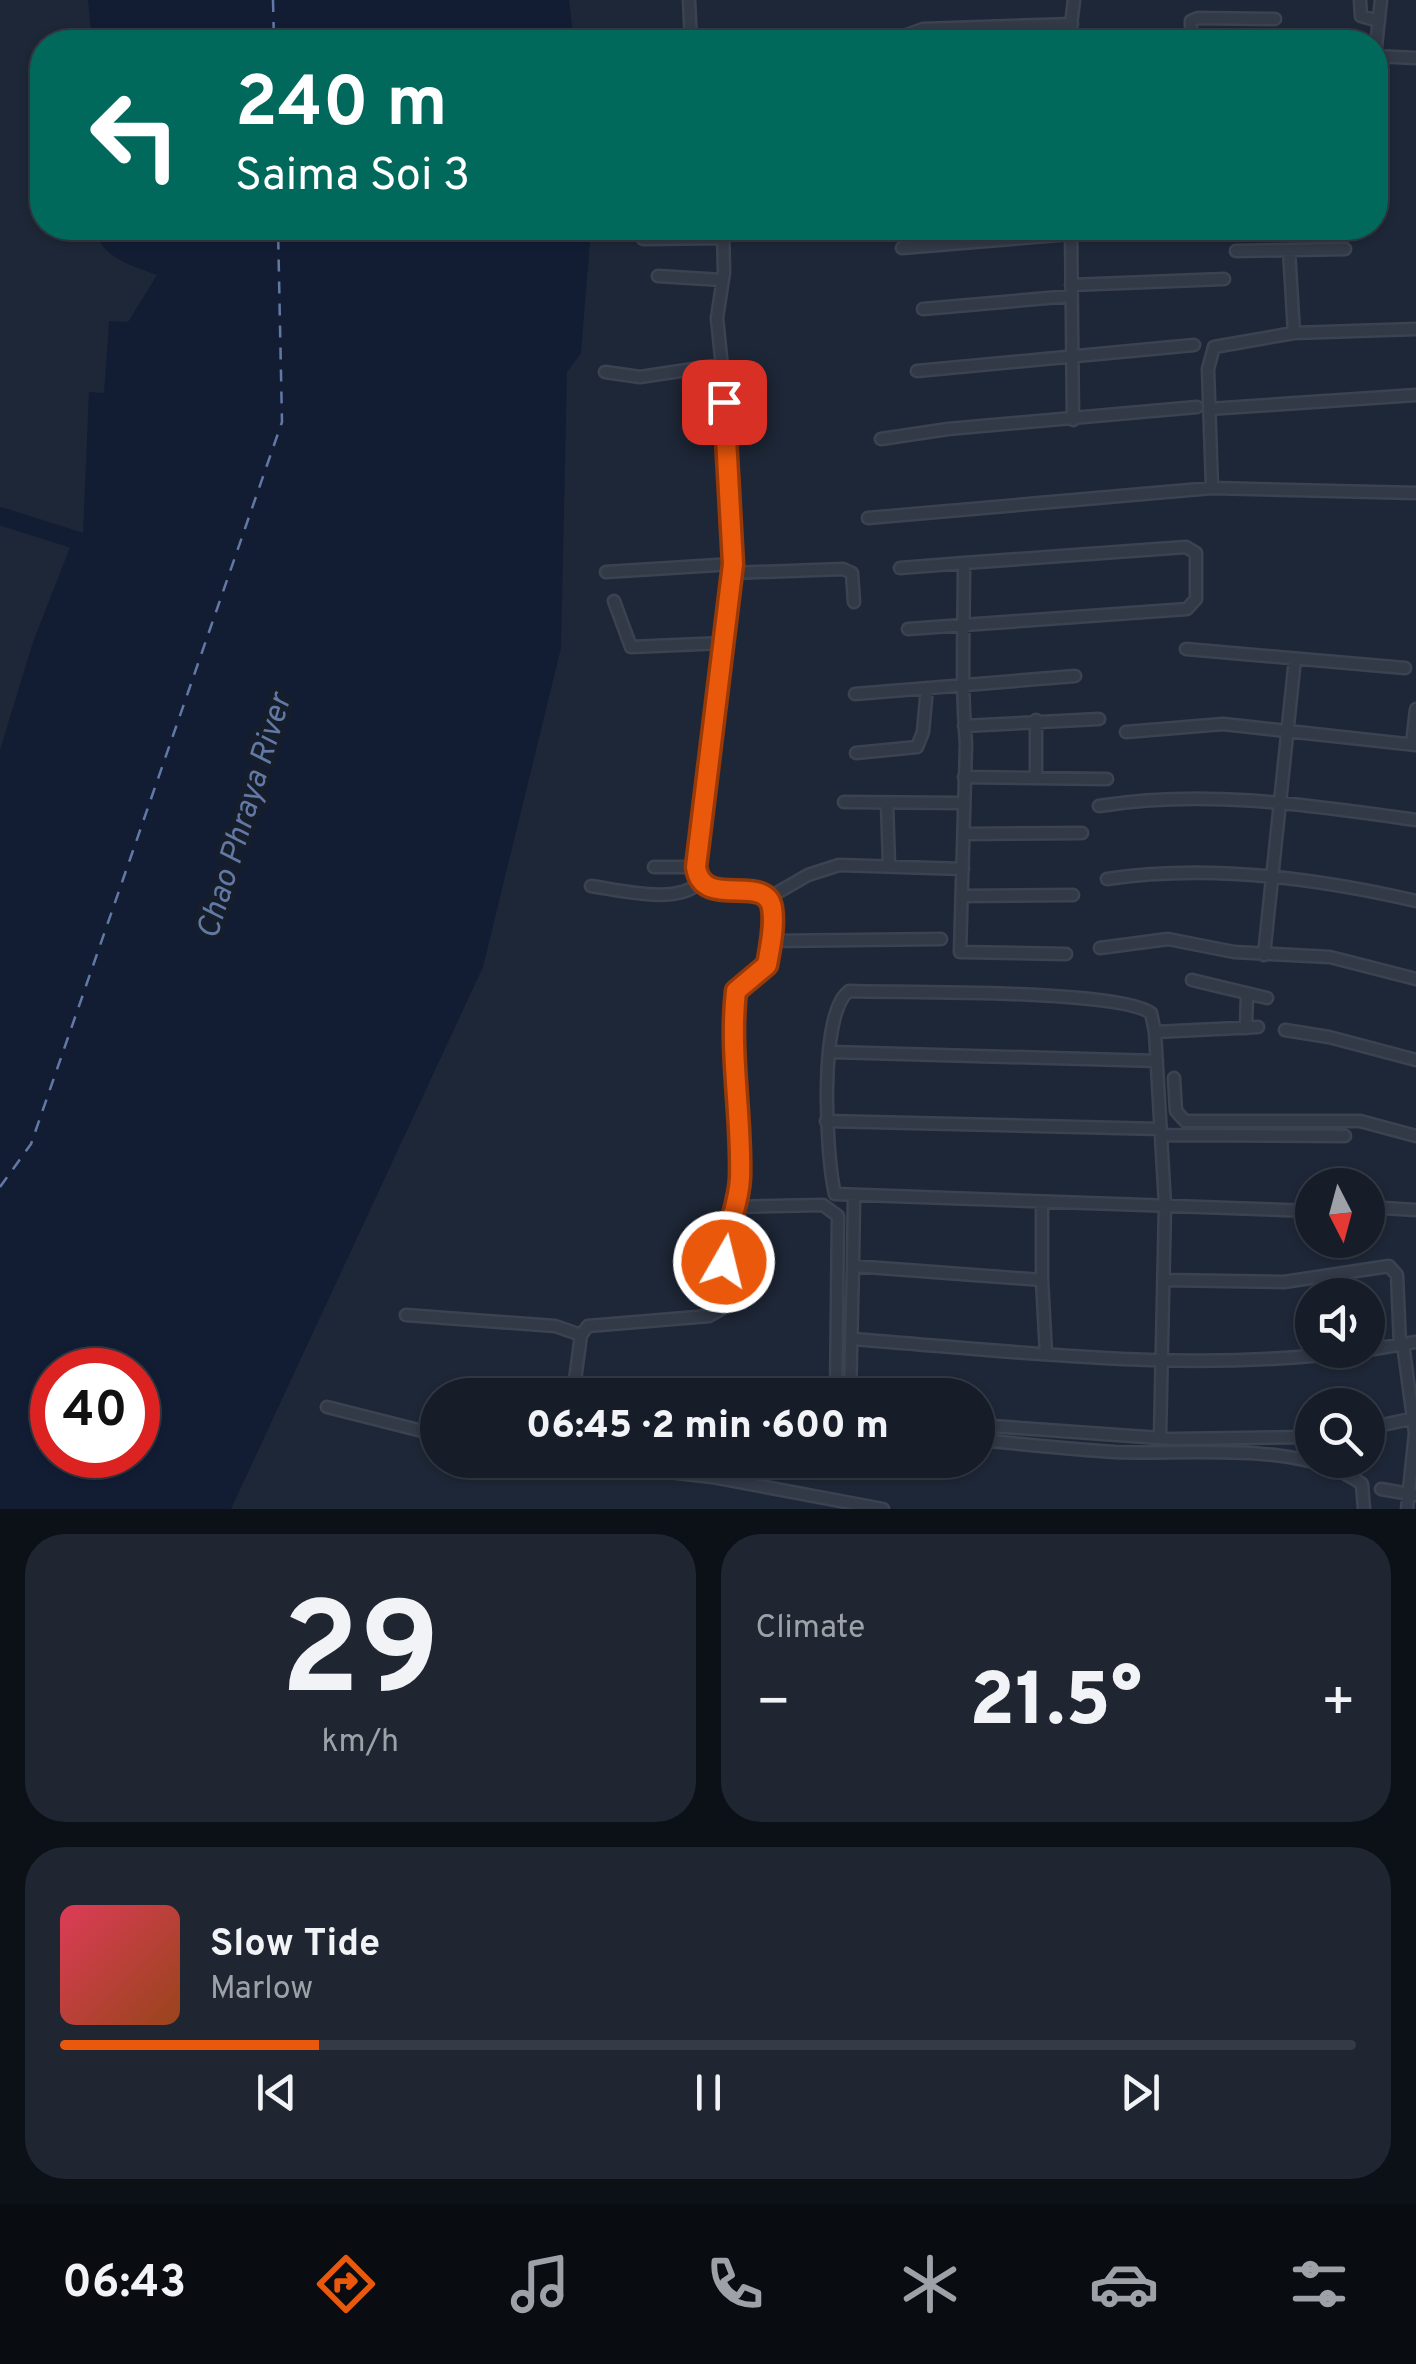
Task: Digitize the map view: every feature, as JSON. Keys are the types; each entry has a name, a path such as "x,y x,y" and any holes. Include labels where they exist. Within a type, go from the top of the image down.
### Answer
{"street":[{"path":"689,0 690,30"},
{"path":"1071,30 1074,0"},
{"path":"1360,0 1361,16 1379,21"},
{"path":"1378,30 1381,0"},
{"path":"1191,30 1191,21 1198,18 1276,19"},
{"path":"923,30 1072,24"},
{"path":"1388,58 1416,58"},
{"path":"575,1378 581,1334 594,1324 672,1320 720,1312 726,1299 724,1245 740,1174 733,1071 736,991 767,965 772,908 768,898 758,892 711,890 700,882 696,867 732,569 730,437 718,318 724,240"},
{"path":"902,248 982,240"},
{"path":"1071,240 1073,420"},
{"path":"1289,250 1294,333"},
{"path":"1236,251 1345,250"},
{"path":"658,276 722,280"},
{"path":"922,309 1224,278"},
{"path":"1212,488 1203,408 1214,347 1294,333 1416,329"},
{"path":"917,370 1194,345"},
{"path":"605,372 640,377 720,365"},
{"path":"881,439 948,429 1203,408 1416,395"},
{"path":"868,518 1212,488 1416,492"},
{"path":"900,568 1186,547 1196,553 1196,598 1187,609 908,629"},
{"path":"964,563 960,952 1066,954"},
{"path":"606,572 848,570 854,602"},
{"path":"614,601 628,646 724,643"},
{"path":"1186,649 1405,668"},
{"path":"1264,954 1295,659"},
{"path":"855,694 1075,676"},
{"path":"856,752 916,747 926,714 927,688"},
{"path":"1126,732 1223,724 1414,745 1416,710"},
{"path":"964,726 1099,719"},
{"path":"1036,720 1036,778"},
{"path":"964,777 1107,778"},
{"path":"1099,806 1194,796 1283,801 1416,820"},
{"path":"844,802 964,803"},
{"path":"887,803 889,865"},
{"path":"964,834 1082,833"},
{"path":"768,898 820,870 846,865 963,869"},
{"path":"654,866 696,867"},
{"path":"1107,879 1188,872 1272,879 1416,900"},
{"path":"591,886 673,893 694,890 700,882"},
{"path":"963,896 1073,896"},
{"path":"771,941 941,939"},
{"path":"1100,948 1168,939 1264,954 1330,957 1416,980"},
{"path":"1192,980 1267,998"},
{"path":"1160,1438 1165,1206 1151,1013 1136,1006 1060,996 849,991 835,1011 826,1121 835,1194 1042,1202 1165,1206 1295,1210"},
{"path":"1155,1032 1252,1028 1247,994"},
{"path":"1285,1030 1416,1060"},
{"path":"832,1052 1157,1061"},
{"path":"1174,1078 1176,1111 1185,1120 1360,1121 1416,1136"},
{"path":"826,1121 1345,1136"},
{"path":"851,1378 854,1195"},
{"path":"1042,1202 1046,1354"},
{"path":"732,1207 822,1206 838,1216 836,1378"},
{"path":"1385,1208 1416,1210"},
{"path":"853,1266 1042,1280"},
{"path":"1164,1280 1284,1282 1389,1266 1397,1275 1401,1345 1414,1418 1412,1494 1406,1509"},
{"path":"406,1315 554,1326 581,1334"},
{"path":"853,1339 1162,1361 1295,1360"},
{"path":"1385,1347 1416,1342"},
{"path":"327,1407 420,1431"},
{"path":"1385,1424 1414,1418"},
{"path":"995,1426 1160,1438 1295,1437"},
{"path":"995,1442 1114,1452 1294,1458 1352,1478 1364,1492 1364,1509"},
{"path":"716,1478 806,1503 883,1509"},
{"path":"1381,1490 1412,1494"}],"water":[{"path":"88,0 569,0 573,30 91,30"},
{"name":"Chao Phraya River","path":"99,240 590,240 581,353 567,372 561,648 483,967 231,1509 0,1509 0,750 33,642 76,532 83,535 89,392 104,393 109,321 128,322 157,275 110,254"}],"waterway":[{"path":"0,516 95,546"}],"ferry route":[{"path":"273,0 274,30"},
{"path":"0,1187 31,1144 282,422 278,240"}],"route":[{"path":"724,402 730,437 733,564 696,867 700,882 711,890 758,892 768,898 772,908 767,965 739,984 736,991 733,1071 740,1188 724,1234 724,1262"}]}
